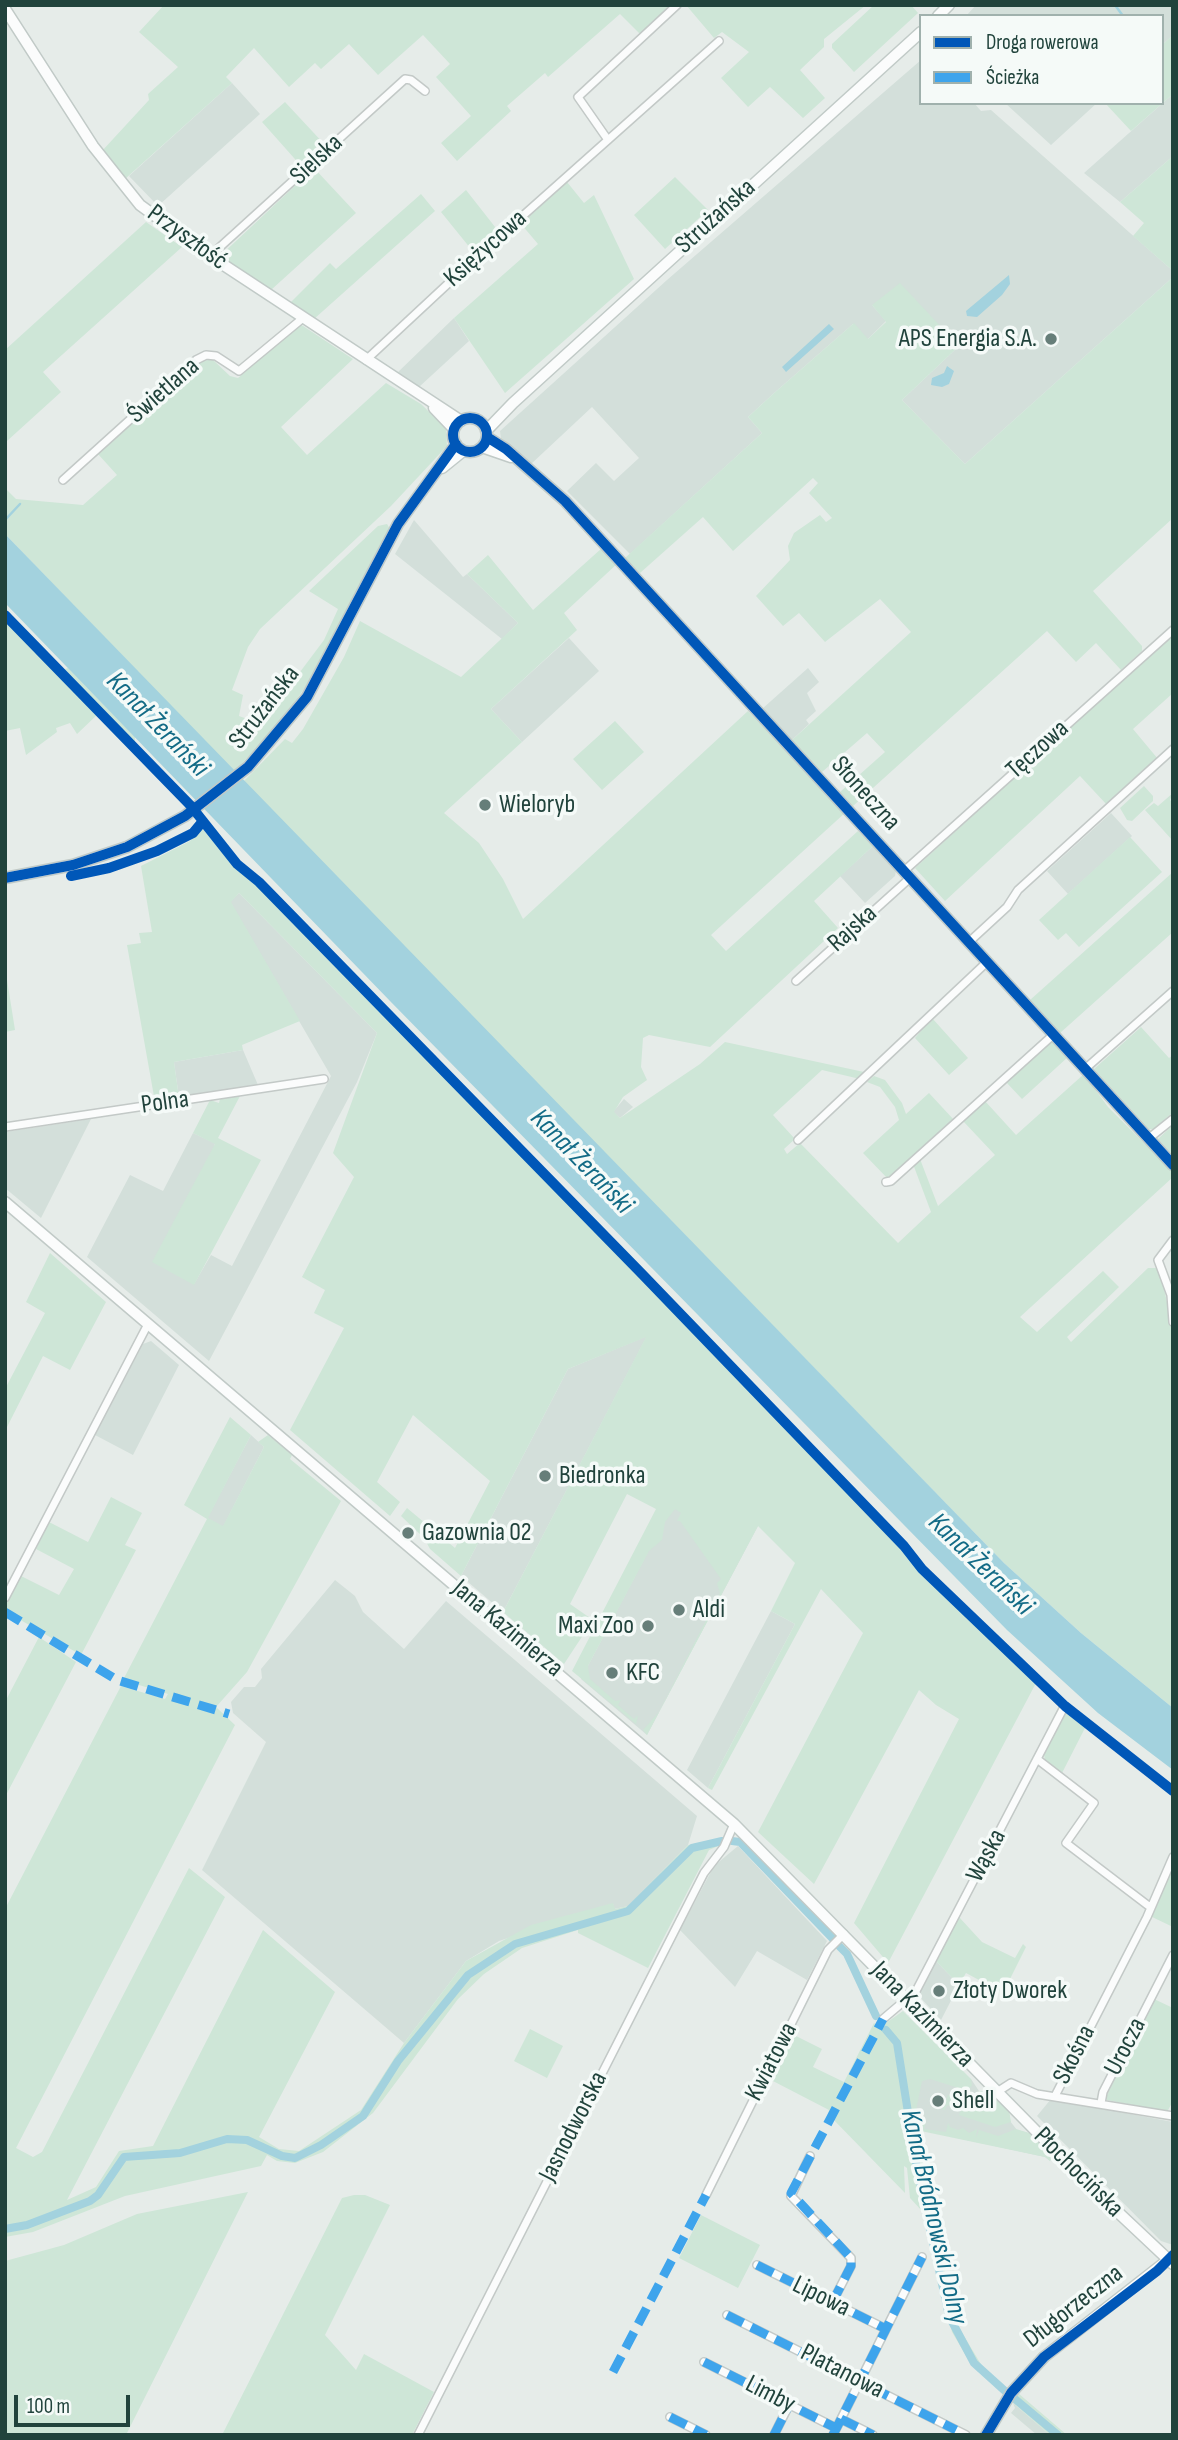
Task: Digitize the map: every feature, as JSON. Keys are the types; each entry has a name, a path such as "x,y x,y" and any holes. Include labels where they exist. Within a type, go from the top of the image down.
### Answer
{"main road":[{"name":"Przyszłość","path":"5,9 93,146 126,190 153,216 210,257 432,404 457,425"},
{"name":"Strużańska","path":"485,438 513,403 919,34"},
{"name":"Strużańska","path":"479,421 513,403"},
{"path":"470,418 479,421 485,438 473,452 459,447 457,425 470,418"},
{"name":"Słoneczna","path":"485,438 501,445 573,510 1173,1165"},
{"name":"Strużańska","path":"5,878 50,871 127,847 185,816 248,767 307,697 398,524 459,447"},
{"name":"Jana Kazimierza","path":"5,1202 734,1824 986,2080"},
{"name":"Płochocińska","path":"986,2080 1171,2260"},
{"name":"Długorzeczna","path":"986,2435 1007,2398 1044,2357 1171,2260"}],"street":[{"path":"608,140 578,97 677,5"},
{"name":"Księżycowa","path":"366,360 719,40"},
{"name":"Sielska","path":"210,257 405,79 411,80 425,91"},
{"name":"Świetlana","path":"63,480 196,360 206,355 216,356 234,371 242,370 303,318"},
{"name":"Tęczowa","path":"907,874 1173,629"},
{"path":"969,942 1007,907 1018,890 1173,749"},
{"name":"Rajska","path":"796,981 907,874"},
{"path":"798,1140 987,962"},
{"path":"1085,1069 1173,991"},
{"path":"886,1182 891,1181 1053,1034"},
{"name":"Polna","path":"5,1128 324,1079"},
{"path":"1148,1139 1173,1119"},
{"path":"1173,1240 1158,1260 1171,1294 1173,1322"},
{"path":"5,1598 148,1324"},
{"name":"Wąska","path":"908,2001 916,1991 1063,1709"},
{"path":"1037,1759 1094,1803 1066,1843 1150,1907"},
{"name":"Jasnodworska","path":"418,2435 704,1873 724,1847 734,1824"},
{"name":"Skośna","path":"1173,1857 1055,2096 1173,2116"},
{"name":"Kwiatowa","path":"706,2195 828,1950 844,1934"},
{"name":"Urocza","path":"1101,2104 1103,2092 1173,1955"},
{"path":"883,2019 908,2001"},
{"path":"997,2092 1011,2083 1031,2092 1055,2096"},
{"path":"810,2156 791,2196 851,2258 851,2266 832,2303"},
{"path":"834,2432 922,2257"},
{"name":"Lipowa","path":"757,2265 886,2329"},
{"name":"Platanowa","path":"727,2315 966,2435"},
{"name":"Limby","path":"704,2362 789,2405 834,2432"},
{"path":"774,2435 789,2405"},
{"path":"670,2417 706,2435"},
{"path":"841,2419 873,2435"}],"shaded area":[{"path":"976,5 1173,5 1173,35 1164,43 1164,14 968,14"},
{"path":"919,62 919,105 976,105 981,111 991,110 1173,271 1173,277 965,464 902,400 959,346 872,305 886,321 867,340 853,324 773,394 748,417 762,433 630,554 567,491 596,463 614,481 639,458 592,407 530,465 501,439 500,431 667,280"},
{"path":"232,83 260,114 158,206 129,176"},
{"path":"1173,94 1173,156 1120,202 1084,173 1161,105 1164,105"},
{"path":"1007,105 1095,105 1051,145"},
{"path":"454,318 469,341 419,387 397,373"},
{"path":"414,520 463,577 467,574 518,623 502,639 395,554"},
{"path":"569,638 599,671 522,742 491,709"},
{"path":"808,668 819,682 807,693 816,711 806,720 809,724 792,740 762,709"},
{"path":"1111,813 1132,836 1068,894 1047,871"},
{"path":"873,846 896,871 895,876 865,903 840,876"},
{"path":"239,893 377,1033 357,1082 209,1361 87,1257 130,1175 163,1191 193,1133 215,1143 194,1284 211,1255 232,1266 331,1076 230,902"},
{"path":"243,1050 258,1085 255,1088 179,1098 174,1062"},
{"path":"624,1099 633,1107 620,1118 613,1112"},
{"path":"91,1119 41,1218 5,1188 5,1132"},
{"path":"647,1336 503,1612 461,1576 568,1369"},
{"path":"151,1341 179,1365 133,1455 95,1435 143,1344"},
{"path":"729,1397 758,1526 647,1735 581,1679"},
{"path":"251,1435 264,1447 223,1527 207,1518"},
{"path":"335,1580 355,1596 363,1612 404,1649 446,1601 697,1816 688,1845 628,1906 614,1909 613,1904 499,1941 466,1961 404,2043 202,1870 266,1742 233,1713 231,1702 244,1687 255,1687 262,1678 261,1669"},
{"path":"771,1611 795,1624 708,1788 687,1770"},
{"path":"738,1846 827,1941 807,1980 757,1951 735,1987 680,1930 714,1866"},
{"path":"936,1961 959,1985 941,2020 918,1995"},
{"path":"906,2067 971,2079 979,2091 989,2092 1009,2111 1010,2121 1017,2130 1029,2133 1052,2157 1050,2161 1045,2157 916,2129"},
{"path":"1051,2099 1173,2122 1173,2245 1161,2241 1037,2116"},
{"path":"1013,2403 1050,2435 1037,2435 1011,2413 1015,2408"}],"green space":[{"path":"164,5 672,5 640,34 620,14 548,77 545,73 507,106 511,111 457,161 441,143 471,116 436,77 450,64 423,35 378,75 349,44 321,69 315,63 289,87 254,48 226,77 232,83 125,179 102,151 149,100 148,94 178,67 139,32"},
{"path":"686,5 866,5 824,39 824,47 800,70 825,98 803,118 770,87 748,107 721,78 749,52 722,32 714,38"},
{"path":"874,5 911,5 918,13 854,72 832,48 832,44"},
{"path":"1173,35 1173,94 1164,102 1164,43"},
{"path":"285,102 326,146 302,167 262,122"},
{"path":"1107,105 1161,105 1131,131"},
{"path":"1173,156 1173,271 1133,236 1144,223 1120,202"},
{"path":"314,168 356,213 271,290 220,256"},
{"path":"675,177 708,210 665,249 634,215"},
{"path":"567,182 584,203 594,195 634,279 505,393 454,318 538,244 521,224"},
{"path":"466,190 499,232 475,254 441,212"},
{"path":"421,194 435,211 314,319 290,303 330,263 336,269"},
{"path":"146,222 182,247 43,372 61,392 7,441 5,350"},
{"path":"1173,277 1173,518 1093,591 1142,646 1142,651 1121,670 1096,643 1076,662 1047,631 853,806 840,792 885,752 867,733 822,772 792,740 911,632 880,599 825,642 799,613 783,626 756,596 790,560 788,546 794,533 820,515 826,522 832,518 809,493 818,483 813,478 733,551 703,517 640,573 625,558 762,433 748,417 773,394 854,323 868,339 886,322 872,305 900,283 959,346 902,400 965,464"},
{"path":"300,324 353,359 281,427 307,455 386,383 421,404 446,428 447,446 391,506 260,629 248,647 232,690 243,695 239,716 261,724 324,640 338,609 309,591 378,526 387,524 390,529 317,670 283,719 234,772 5,534 5,488 16,499 83,505 117,475 98,454 199,362 212,359 230,376 238,378"},
{"path":"602,548 618,563 564,613 577,630 491,709 522,742 444,813 479,843 503,879 523,919 748,711 846,812 711,935 726,951 858,831 873,846 814,901 838,928 710,1047 649,1035 643,1038 641,1067 647,1080 623,1097 614,1112 620,1118 700,1064 725,1042 864,1072 860,1079 822,1070 773,1115 795,1139 784,1149 787,1154 800,1143 898,1243 931,1212 913,1164 920,1159 938,1206 995,1155 963,1121 985,1101 1016,1135 1084,1074 1108,1107 1173,1172 1173,1177 1020,1317 1037,1332 1103,1271 1119,1287 1067,1337 1071,1342 1148,1268 1157,1268 1162,1280 1173,1329 1173,1708 1081,1633 1004,1563 243,782 285,739 292,743 303,729 344,657 360,621 461,677 518,623 467,574 488,555 533,610"},
{"path":"5,620 57,672 68,668 135,736 135,743 130,749 98,714 77,734 70,723 56,728 57,732 26,755 20,728 5,731"},
{"path":"1173,634 1173,693 1133,729 1158,759 1107,805 1080,776 945,901 915,868"},
{"path":"615,721 644,752 602,790 573,759"},
{"path":"1144,786 1153,796 1153,801 1132,821 1127,820 1120,808"},
{"path":"1173,793 1170,800 1173,803 1173,841 1145,810 1154,803 1158,806"},
{"path":"203,829 234,867 262,889 695,1333 899,1545 917,1568 1036,1683 888,1963 854,1923 959,1719 936,1705 919,1690 814,1884 758,1832 863,1633 821,1589 712,1790 708,1788 795,1624 771,1611 795,1563 758,1526 647,1735 643,1730 659,1712 720,1593 717,1583 721,1579 680,1521 677,1521 681,1513 675,1509 665,1522 662,1540 649,1551 588,1666 590,1679 615,1701 621,1700 618,1705 634,1719 638,1715 636,1724 572,1671 656,1509 627,1494 570,1604 593,1620 564,1664 503,1612 646,1337 568,1369 461,1576 430,1549 424,1538 401,1516 407,1508 455,1548 490,1481 413,1415 377,1482 400,1502 390,1516 290,1430 344,1328 314,1313 325,1290 302,1277 354,1177 333,1153 377,1033 239,893 231,902 300,1021 242,1045 243,1050 174,1062 179,1098 155,1102 127,945 141,943 139,933 152,932 141,866 190,841"},
{"path":"1130,837 1162,872 1079,947 1066,933 1058,940 1039,920"},
{"path":"1173,872 1173,932 1060,1033 1030,1000"},
{"path":"5,967 15,1030 5,1032"},
{"path":"932,1018 968,1058 949,1075 915,1038"},
{"path":"1141,1027 1169,1058 1173,1055 1173,1112 1154,1129 1149,1129 1094,1069"},
{"path":"1052,1040 1068,1057 1022,1099 1006,1082"},
{"path":"874,1076 885,1080 902,1103 906,1114 929,1093 954,1120 888,1179 863,1153 899,1120 895,1107 880,1087 867,1082"},
{"path":"240,1096 218,1138 261,1160 194,1285 152,1262 215,1144 193,1133 210,1100 219,1103 220,1099"},
{"path":"1173,1125 1173,1155 1158,1139"},
{"path":"50,1253 106,1302 70,1370 43,1356 5,1431 5,1389 45,1313 26,1302"},
{"path":"230,1417 251,1435 208,1518 223,1526 264,1447 258,1442 268,1435 292,1455 290,1459 341,1501 247,1672 216,1707 235,1725 16,2148 33,2157 42,2152 189,1868 225,1897 67,2200 96,2187 119,2151 153,2146 263,1930 335,1992 259,2137 279,2149 299,2151 361,2110 404,2043 466,1961 531,1925 613,1903 615,1909 628,1906 688,1845 724,1838 723,1844 709,1850 648,1968 578,1933 578,1930 522,1948 484,1974 458,1999 373,2113 323,2152 295,2163 277,2161 267,2155 261,2166 125,2196 33,2232 5,2237 5,1909 121,1686 165,1699 168,1694 123,1680 207,1519 184,1505"},
{"path":"111,1497 142,1513 125,1545 136,1550 81,1655 5,1611 5,1607 21,1576 59,1595 74,1569 36,1549 49,1522 88,1542"},
{"path":"39,1637 76,1662 5,1797 5,1702"},
{"path":"1066,1713 1085,1728 1062,1773 1045,1760 1044,1755"},
{"path":"1173,1869 1173,1927 1150,1916"},
{"path":"959,1917 982,1942 1015,1958 1023,1944 1026,1947 1003,1993 966,1973 959,1985 936,1961"},
{"path":"1154,1999 1173,2008 1173,2101 1167,2112 1107,2100 1106,2097"},
{"path":"903,2011 971,2079 972,2086 965,2090 930,2079 922,2081 916,2110 919,2121 926,2122 924,2129 946,2132 948,2123 950,2127 958,2130 963,2128 969,2133 977,2129 976,2138 979,2130 998,2136 1016,2129 1029,2133 1052,2157 1050,2161 1045,2157 916,2130 955,2321 982,2366 1008,2389 1002,2393 972,2366 952,2332 922,2211 910,2198 907,2168 904,2166 905,2193 828,2114 829,2110 771,2080 794,2035 822,2049 813,2067 844,2082 874,2023 879,2028"},
{"path":"530,2029 563,2046 547,2078 514,2061"},
{"path":"979,2091 989,2092 1009,2111 1011,2122 995,2127 959,2115 961,2110 947,2105 945,2110 942,2110 948,2095 966,2099"},
{"path":"248,2192 126,2435 5,2435 5,2261 64,2245 137,2214"},
{"path":"365,2195 390,2205 325,2335 356,2370 364,2354 434,2392 412,2435 222,2435 342,2198"},
{"path":"701,2215 760,2245 738,2288 679,2258"},
{"path":"1018,2393 1067,2435 1050,2435 1013,2403"}],"water":[{"path":"1009,275 1010,284 1002,295 977,317 967,316 966,311"},
{"path":"829,324 834,329 786,372 782,367"},
{"path":"947,366 954,371 949,384 942,387 931,385 932,378 944,373"},
{"name":"Kanał Żerański","path":"5,534 1004,1563 1081,1633 1173,1708 1173,1770 1098,1713 1007,1630 390,1001 5,603"}],"waterway":[{"path":"1115,5 1122,14"},
{"path":"5,520 20,504"},
{"name":"Kanał Bródnowski Dolny","path":"5,2229 27,2225 90,2201 98,2195 124,2157 180,2153 227,2139 247,2140 282,2156 295,2158 321,2145 363,2116 398,2061 468,1975 515,1944 628,1911 692,1848 722,1841"},
{"name":"Kanał Bródnowski Dolny","path":"732,1841 740,1842 834,1940"},
{"name":"Kanał Bródnowski Dolny","path":"837,1944 847,1954 876,2016"},
{"name":"Kanał Bródnowski Dolny","path":"886,2030 897,2043 917,2169 949,2316 974,2363 1005,2391"},
{"name":"Kanał Bródnowski Dolny","path":"1015,2399 1058,2435"}],"marked path":[{"path":"5,1612 117,1680 229,1714"},
{"path":"832,2303 851,2266 851,2258 791,2193 883,2019"},
{"path":"613,2372 706,2195"},
{"path":"833,2435 922,2257"},
{"path":"757,2265 886,2329"},
{"path":"727,2315 956,2430"},
{"path":"704,2362 836,2428"},
{"path":"774,2435 789,2405"},
{"path":"670,2417 706,2435"},
{"path":"841,2419 873,2435"}],"cycle path":[{"path":"470,418 482,423 487,435 482,447 470,452 458,447 453,435 458,423 470,418"},
{"path":"487,437 506,449 565,501 1173,1165"},
{"path":"5,878 73,865 127,847 185,816 248,767 307,697 398,524 456,444"},
{"path":"5,615 191,806 237,864 259,882 643,1275 904,1546 922,1569 1065,1706 1173,1791"},
{"path":"71,876 109,868 157,851 193,833 203,821"},
{"path":"986,2435 1011,2393 1044,2357 1157,2271 1173,2255"}],"place":[{"name":"APS Energia S.A.","path":"1051,339"},
{"name":"Wieloryb","path":"485,805"},
{"name":"Biedronka","path":"545,1476"},
{"name":"Gazownia 02","path":"408,1533"},
{"name":"Aldi","path":"679,1610"},
{"name":"Maxi Zoo","path":"648,1626"},
{"name":"KFC","path":"612,1673"},
{"name":"Złoty Dworek","path":"939,1991"},
{"name":"Shell","path":"938,2101"}]}
